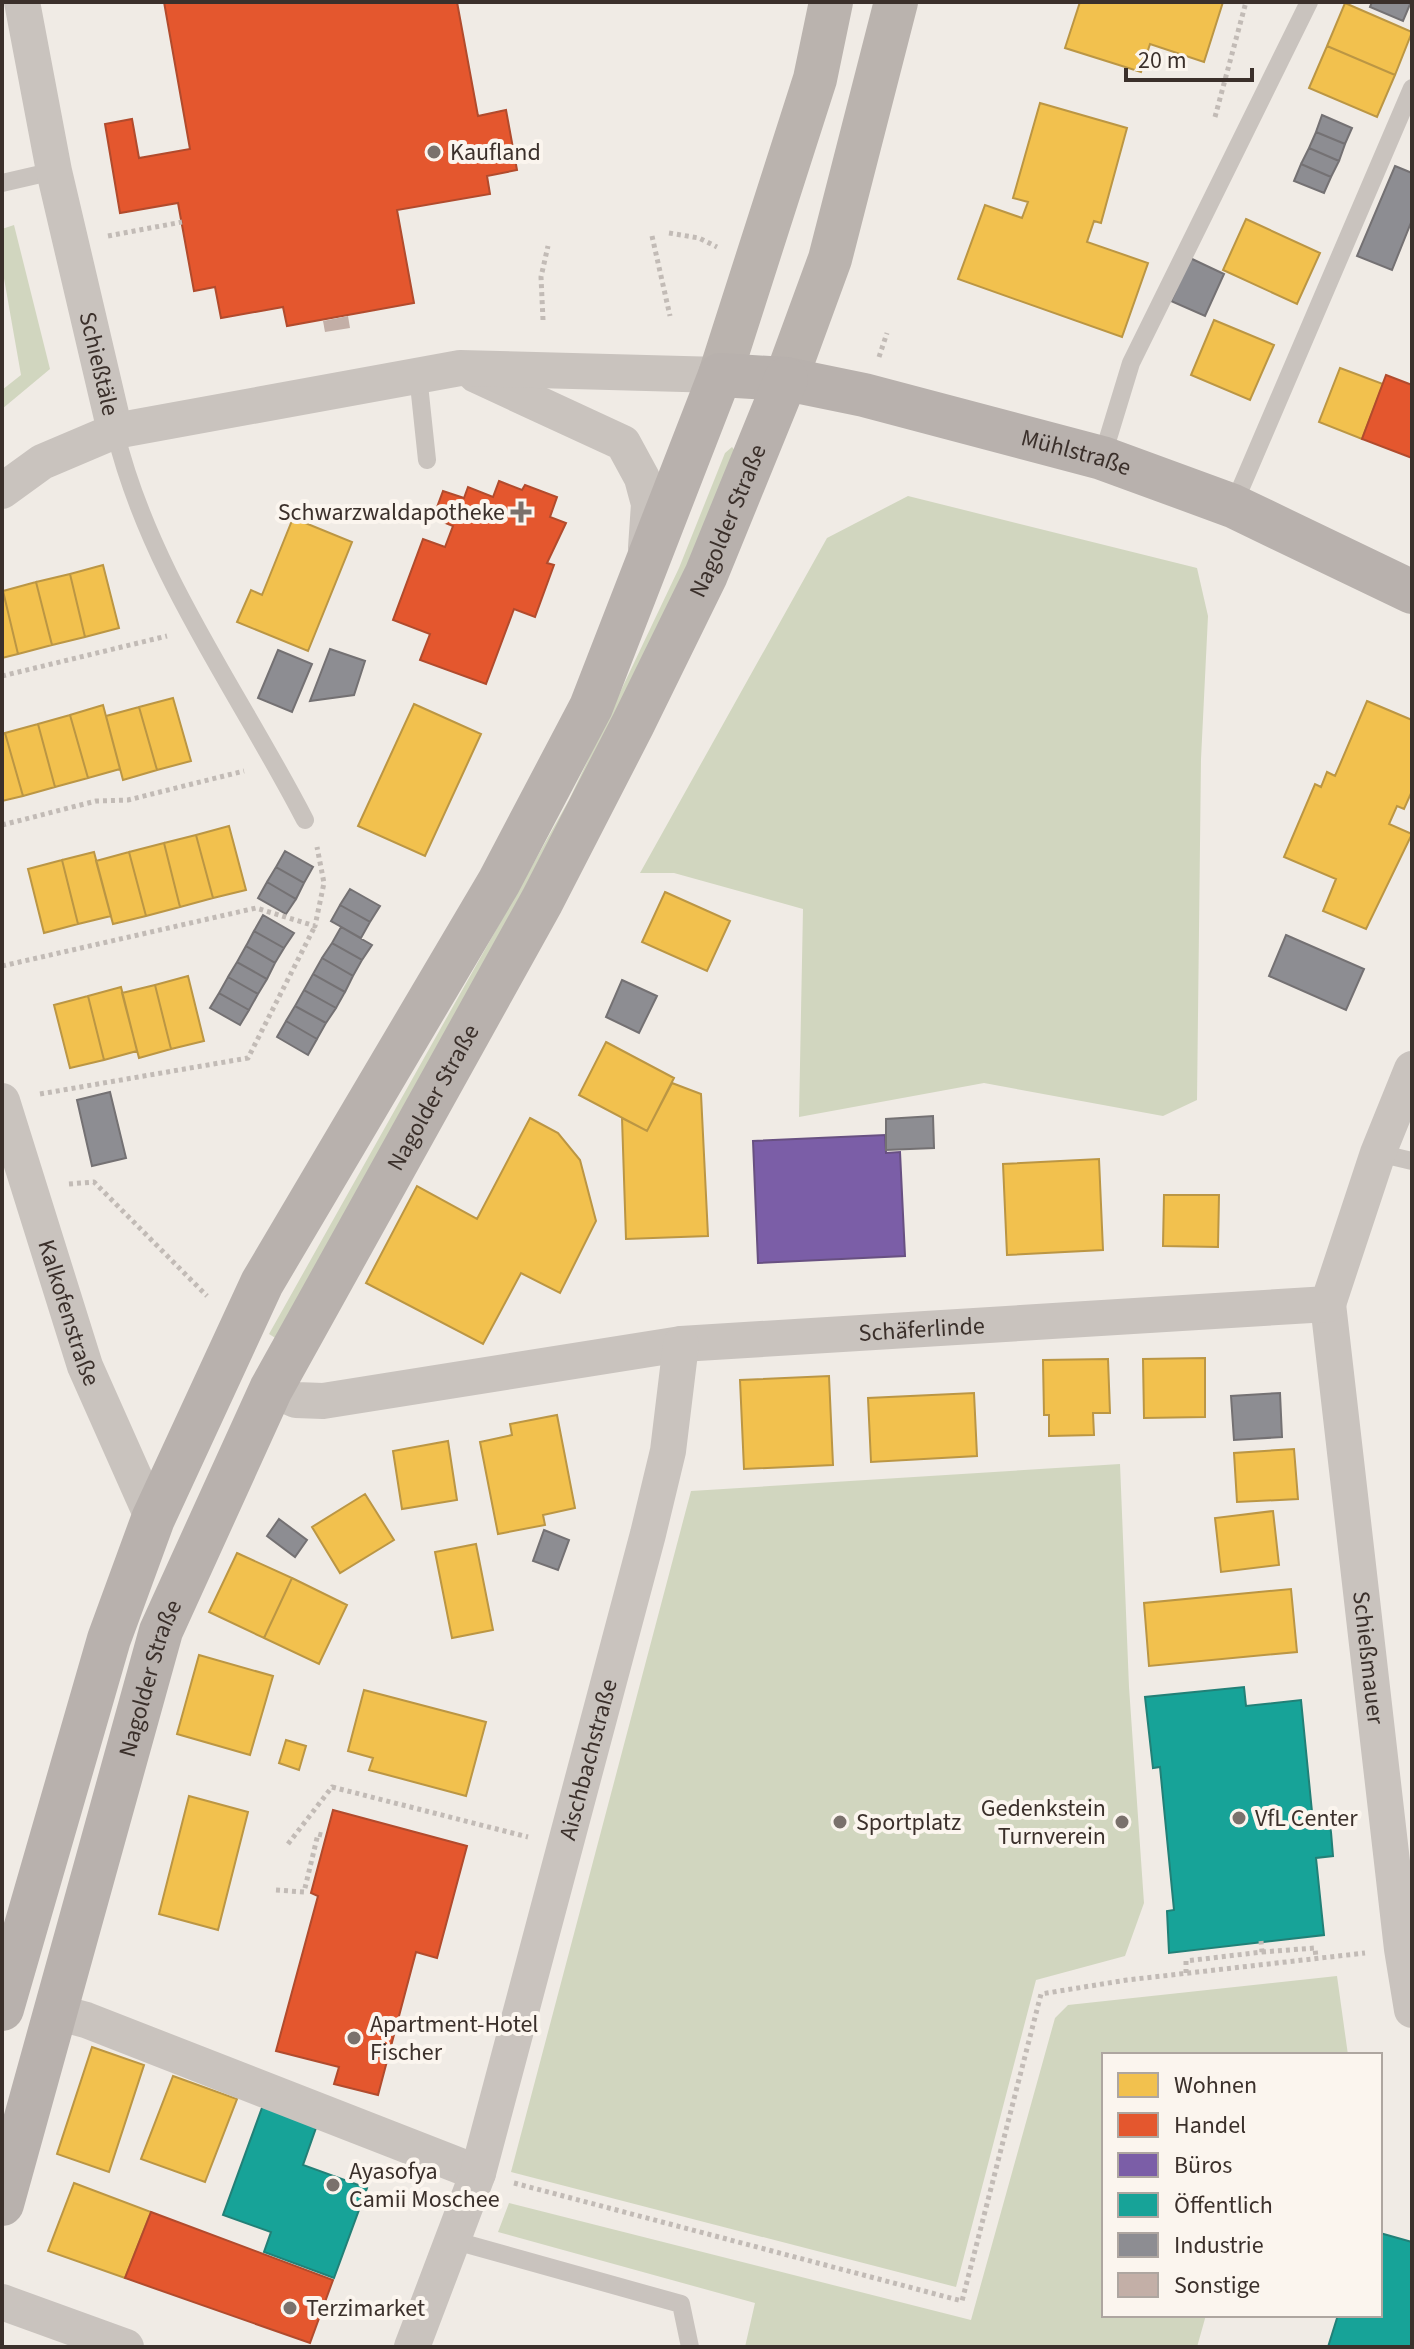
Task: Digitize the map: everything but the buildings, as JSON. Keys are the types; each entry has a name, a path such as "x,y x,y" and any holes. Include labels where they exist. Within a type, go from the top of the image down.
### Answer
{"main road":[{"name":"Nagolder Straße","path":"2,2009 109,1639 153,1519 239,1328 506,869 591,707 720,375 815,79 831,2"},
{"name":"Nagolder Straße","path":"2,2204 161,1631 271,1389 542,901 706,575 786,379 830,259 896,2"},
{"name":"Mühlstraße","path":"720,375 786,379 864,395 1102,458 1233,506 1412,592"}],"street":[{"name":"Schießtäle","path":"22,2 54,171 115,431 460,368 720,375"},
{"path":"460,368 623,443 642,478 649,504 645,571"},
{"path":"2,491 42,462 115,431"},
{"path":"1328,1304 1395,1157 1412,1069"},
{"name":"Kalkofenstraße","path":"17,1098 28,1187 85,1366 153,1519"},
{"name":"Schäferlinde","path":"271,1389 296,1400 323,1401 681,1344 1328,1304"},
{"name":"Schießmauer","path":"1328,1304 1402,1949 1412,2010"},
{"name":"Aischbachstraße","path":"412,2347 478,2173 668,1451 681,1344"},
{"path":"56,2012 86,2020 478,2173"},
{"path":"2,2302 126,2347"}],"lane":[{"path":"1102,458 1131,363 1309,2"},
{"path":"1233,506 1412,88"},
{"path":"2,183 54,171"},
{"path":"418,375 427,460"},
{"path":"115,431 126,476 195,629 276,763 305,820"},
{"path":"452,2240 681,2304 690,2347"}],"path":[{"path":"153,227 182,222"},
{"path":"669,233 699,238 721,249"},
{"path":"652,236 670,316"},
{"path":"543,320 541,277 548,246"},
{"path":"2,676 195,629"},
{"path":"2,825 96,801 128,800 276,763"},
{"path":"17,1098 248,1058 315,926 324,883 316,843 305,820"},
{"path":"2,966 256,908 315,926"},
{"path":"28,1187 94,1182 239,1328"},
{"path":"288,1844 332,1787 564,1846"},
{"path":"276,1890 304,1892 318,1834 326,1836"},
{"path":"1261,1941 1262,1952"},
{"path":"1186,1973 1186,1961 1262,1952 1315,1948 1316,1958"},
{"path":"478,2173 962,2301 1041,1994 1186,1973 1402,1949"}],"green space":[{"path":"14,225 50,369 2,409 2,390 21,375 2,267 2,229"},
{"path":"732,447 739,456 638,682 277,1339 269,1334 569,800 679,568 725,453"},
{"path":"908,496 1197,568 1208,616 1201,759 1197,1100 1163,1116 984,1083 799,1117 803,909 674,873 640,873 827,538"},
{"name":"Sportplatz","path":"1120,1464 1129,1687 1144,1903 1125,1956 1036,1980 956,2287 511,2172 691,1491"},
{"path":"1337,1976 1348,2053 1102,2053 1102,2317 1205,2317 1197,2347 745,2347 755,2303 498,2232 509,2203 971,2320 1055,2018 1068,2005"}],"place":[{"name":"Kaufland","path":"434,152"},
{"name":"Schwarzwaldapotheke","path":"521,512"},
{"name":"VfL Center","path":"1239,1818"},
{"name":"Sportplatz","path":"840,1822"},
{"name":"Gedenkstein Turnverein","path":"1122,1822"},
{"name":"Apartment-Hotel Fischer","path":"354,2038"},
{"name":"Ayasofya Camii Moschee","path":"333,2185"},
{"name":"Terzimarket","path":"290,2308"}]}
